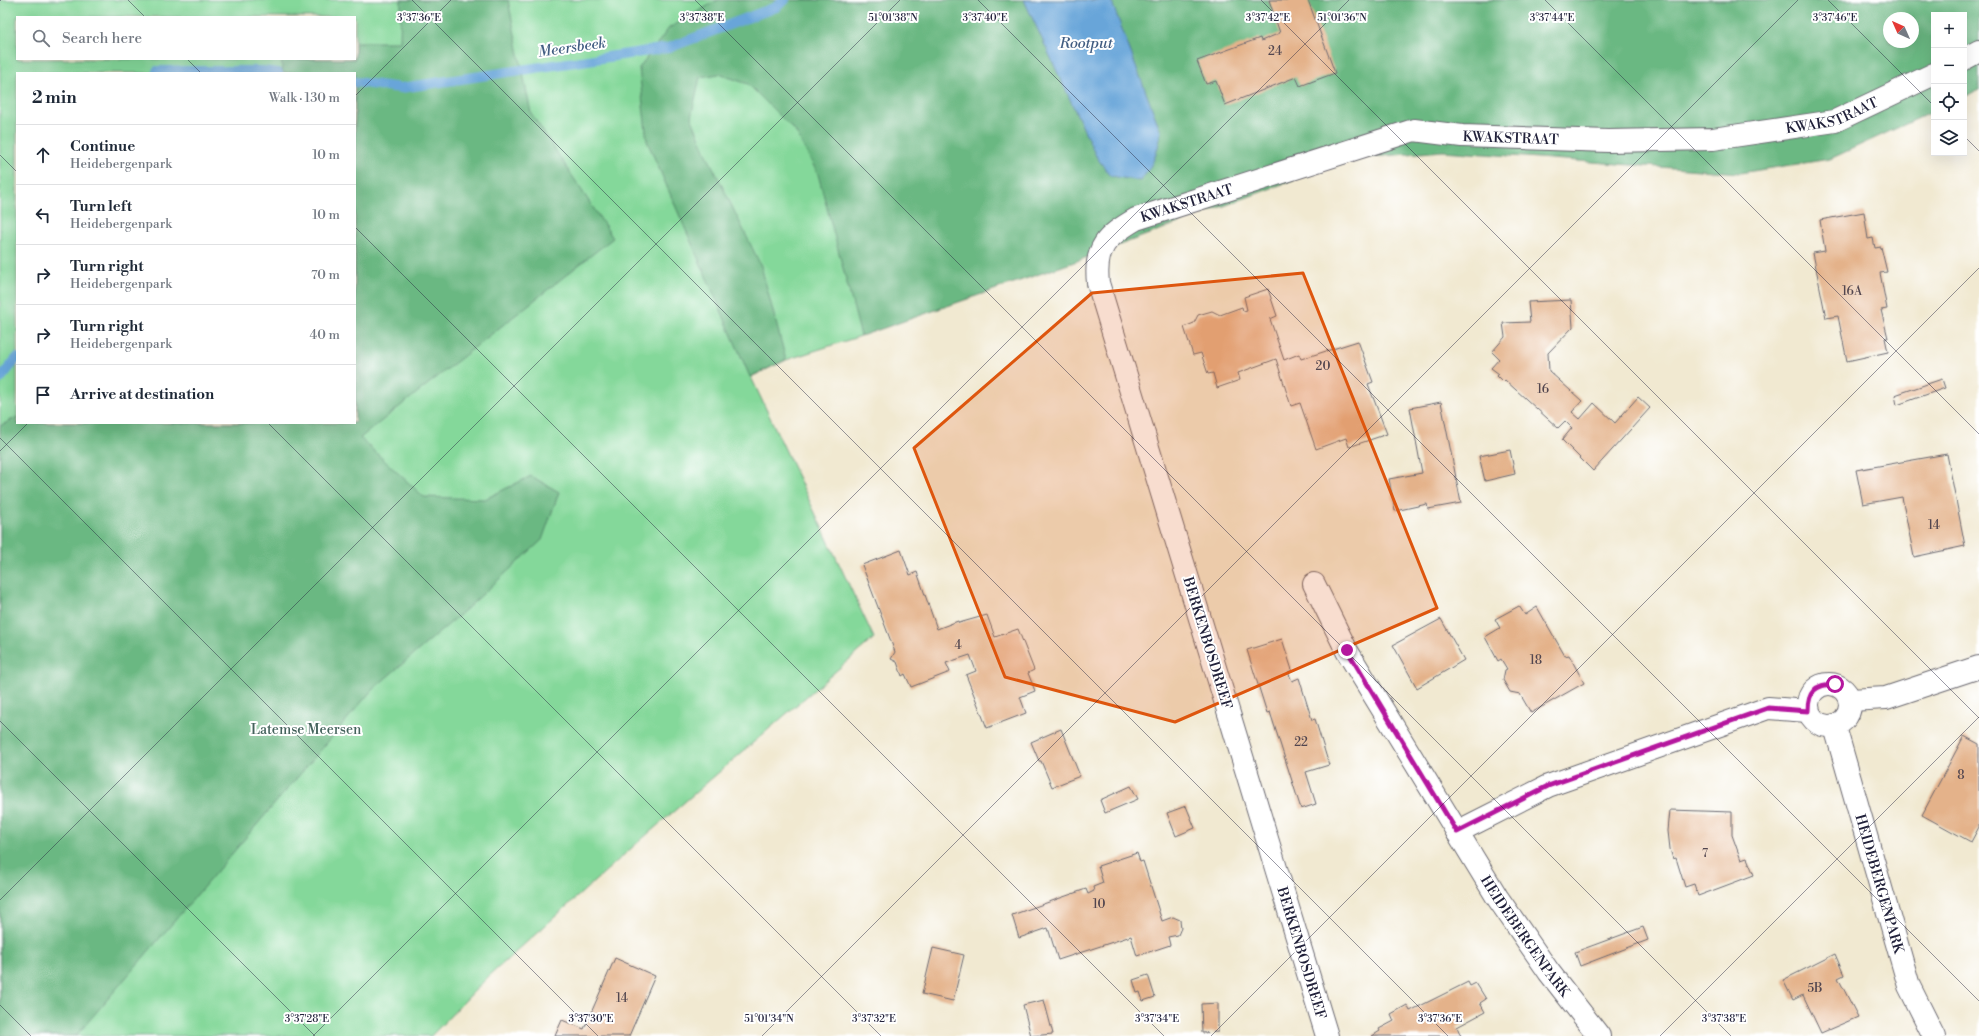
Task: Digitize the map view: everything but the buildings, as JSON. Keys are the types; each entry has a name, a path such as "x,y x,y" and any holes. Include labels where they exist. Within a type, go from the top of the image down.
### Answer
{"street":[{"path":"1967,57 1979,51"},
{"name":"KWAKSTRAAT","path":"1100,248 1115,231 1136,219 1414,130 1462,136 1608,141 1713,139 1836,121 1931,75"},
{"name":"BERKENBOSDREEF","path":"1100,248 1096,266 1098,283 1327,1036"},
{"name":"HEIDEBERGENPARK","path":"1314,584 1347,650 1497,896 1549,972 1599,1036"},
{"path":"1850,700 1886,698 1979,667"},
{"path":"1824,684 1835,684 1845,690 1850,700 1850,711 1845,721 1835,727 1819,724 1814,721 1808,711 1808,700 1814,690 1824,684"},
{"path":"1457,832 1548,786 1768,708 1808,711"},
{"name":"HEIDEBERGENPARK","path":"1835,727 1909,986 1934,1036"}],"highlighted area":[{"path":"1303,273 1437,608 1175,722 1005,677 914,448 1092,293"}],"green space":[{"name":"Latemse Meersen","path":"0,0 1979,0 1967,12 1931,12 1931,71 1413,130 861,334 861,336 786,360 751,377 874,638 635,845 489,976 431,1036 0,1036"},
{"path":"401,0 508,0 531,113 613,238 360,438 424,497 485,499 531,476 559,492 542,540 462,613 373,689 76,1036 0,1036 0,426 16,418 16,424 356,424 356,72 283,72 281,60 356,60 356,42 400,42"},
{"path":"718,0 1979,0 1979,90 1967,96 1967,12 1931,12 1931,112 1830,159 1740,173 1443,151 1349,159 1077,261 861,336 818,174 795,131 748,84 719,74 700,77 691,117 708,157 761,266 786,360 750,377 647,141 639,68 669,28"}],"water":[{"name":"Rootput","path":"1024,0 1111,0 1161,132 1154,158 1140,181 1111,176 1097,158"}],"waterway":[{"name":"Meersbeek","path":"356,82 401,88 668,48 776,7 785,0"},
{"name":"Meersbeek","path":"157,72 270,72"},
{"name":"Meersbeek","path":"0,379 16,359"}],"route":[{"path":"1347,650 1457,832 1548,786 1768,708 1808,711 1808,700 1814,690 1824,684 1835,684"}]}
